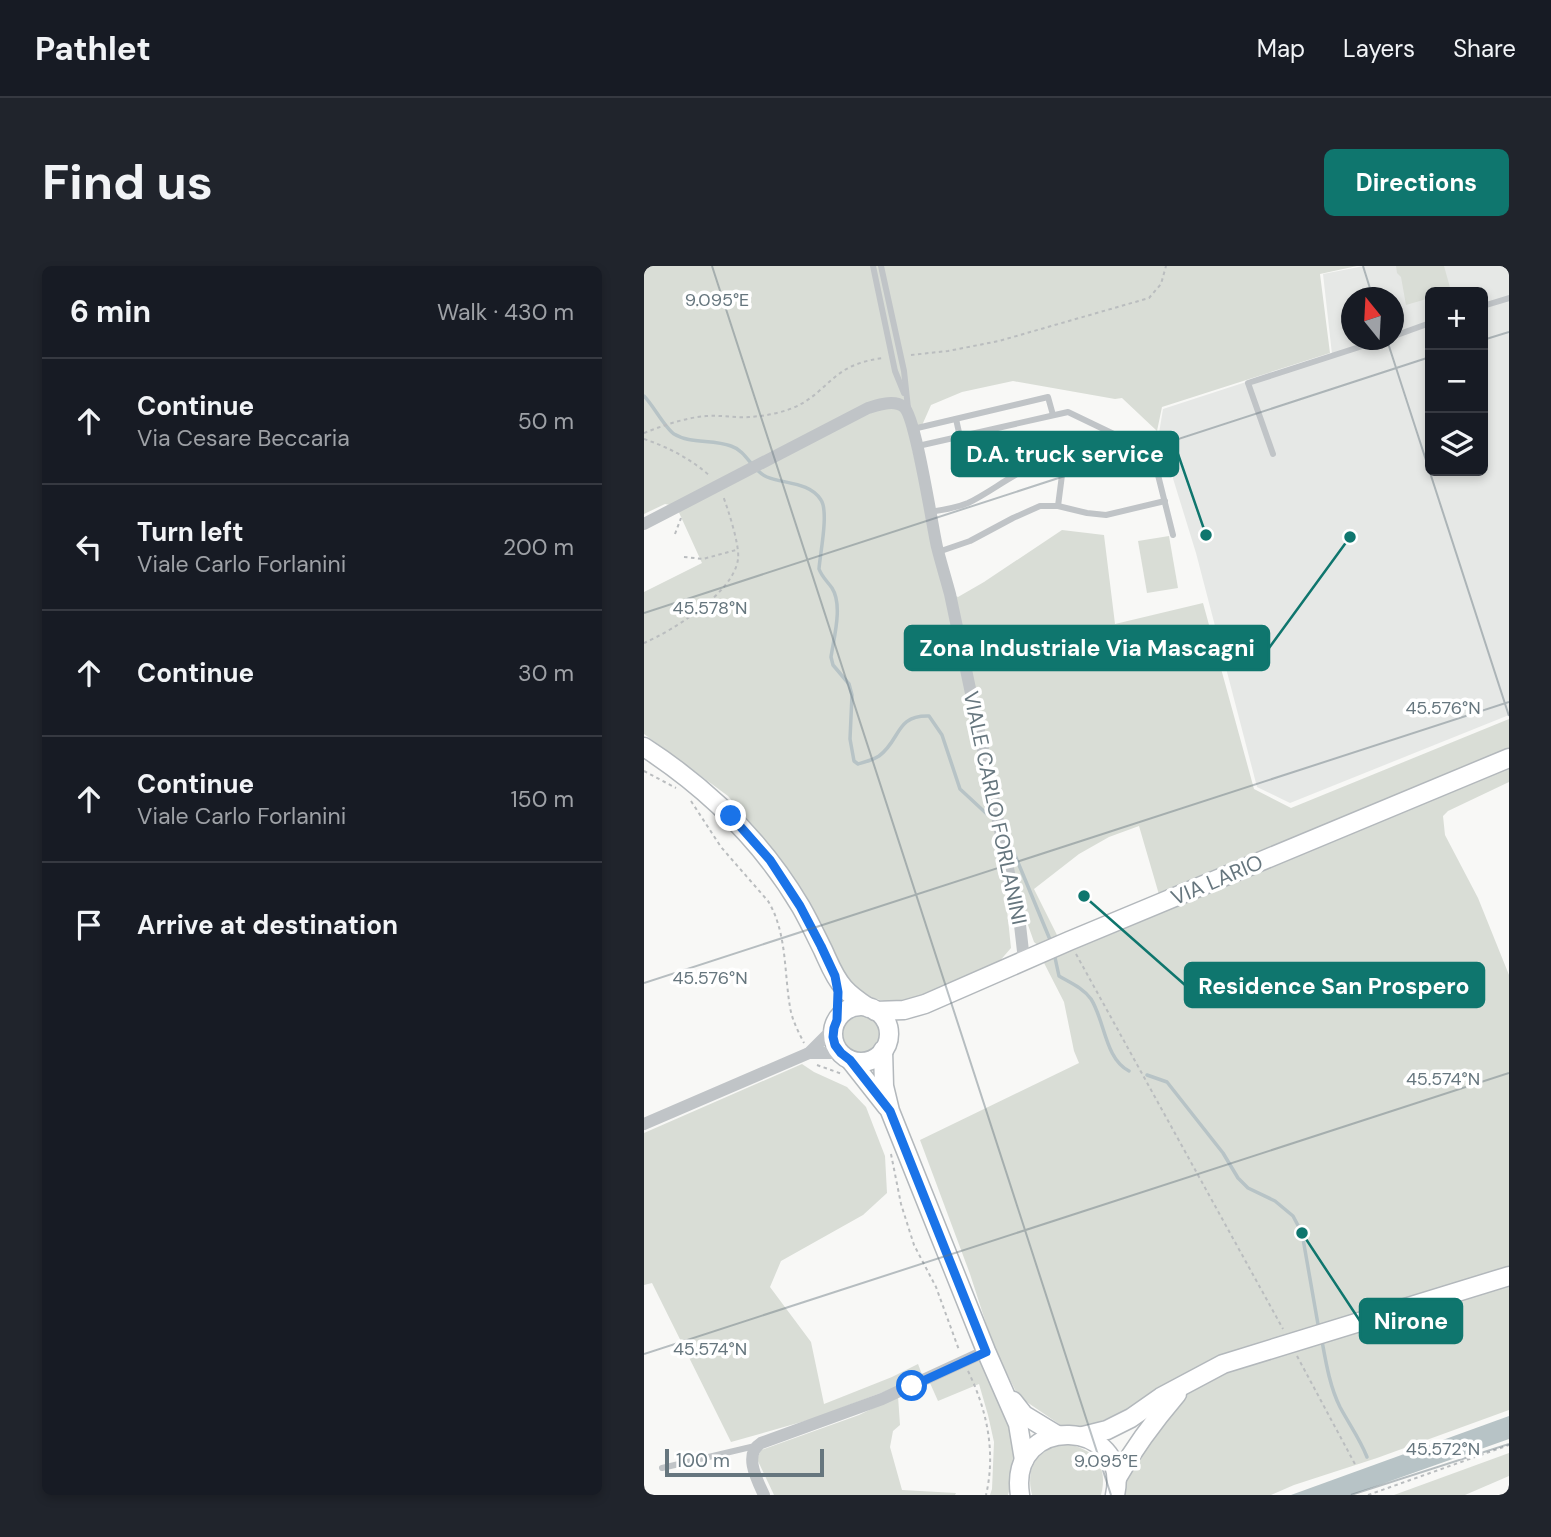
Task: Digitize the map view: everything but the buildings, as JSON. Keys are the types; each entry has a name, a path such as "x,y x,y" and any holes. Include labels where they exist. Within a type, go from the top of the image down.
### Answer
{"street":[{"path":"644,523 867,408 895,403 901,405 909,414"},
{"name":"VIALE CARLO FORLANINI","path":"909,414 1020,925 1024,960"},
{"path":"644,747 709,796 731,816 770,860 800,906 835,976 838,992 833,1037 835,1045 845,1063 890,1111"},
{"name":"VIA LARIO","path":"872,1009 904,1010 925,1004 1024,960 1509,758"},
{"path":"835,976 853,996 885,1021 888,1035 885,1046 884,1086 890,1111 986,1352 1004,1390 1017,1424 1024,1460"},
{"name":"VIA LARIO","path":"885,1046 925,1004"},
{"path":"644,1124 809,1053 843,1013 860,1007 872,1009"},
{"path":"809,1053 845,1063 857,1062 872,1060 885,1046"},
{"path":"1083,1436 1107,1430 1131,1418 1161,1397 1223,1364 1509,1276"},
{"path":"764,1495 752,1462 755,1446 872,1403 986,1352"},
{"path":"1116,1487 1134,1448 1153,1421 1184,1386"},
{"path":"1004,1390 1024,1415 1057,1435"},
{"path":"1018,1492 1024,1460 1035,1447 1041,1441 1057,1435 1074,1434 1100,1445 1106,1452 1111,1460 1116,1487"}],"lane":[{"path":"873,266 895,371 906,398"},
{"path":"881,266 904,370 909,414"},
{"path":"1488,304 1509,298"},
{"path":"1404,332 1425,326"},
{"path":"1273,454 1248,383 1350,350"},
{"path":"913,429 1048,397 1053,415"},
{"path":"918,446 1068,412 1145,449 1157,471 1173,535"},
{"path":"956,419 960,437"},
{"path":"930,512 968,503 1017,474 1053,461 1061,470 1058,506"},
{"path":"938,552 970,541 1036,507 1058,506 1087,513 1106,514 1166,501"},
{"path":"662,1468 755,1446"}],"path":[{"path":"948,351 999,341 1149,298 1161,284 1166,266"},
{"path":"644,433 663,425 703,416 748,417 781,411 801,404 836,376"},
{"path":"644,439 676,452 710,476"},
{"path":"644,643 696,613 716,595 735,569 737,549 726,503 721,494"},
{"path":"684,557 703,559 737,549"},
{"path":"644,771 677,789"},
{"path":"690,800 721,847 774,910 783,946 790,1007 809,1053 818,1066 834,1070 845,1063"},
{"path":"1060,945 1298,1340 1356,1466"},
{"path":"890,1149 901,1204 914,1245 936,1287 983,1406 990,1437 986,1495"},
{"path":"1368,1495 1509,1445"}],"shaded area":[{"path":"644,266 1357,266 1320,274 1330,353 1162,407 1157,431 1122,398 1013,381 962,392 931,405 912,448 946,591 958,597 1062,530 1104,535 1115,624 1203,603 1254,789 1291,808 1509,719 1509,748 1250,862 1160,898 1139,826 1109,837 1079,854 1034,889 1059,939 1040,947 1034,942 1015,888 1005,891 1011,948 998,963 920,999 895,1003 875,999 860,991 845,981 822,928 797,882 765,840 728,796 644,734 644,592 702,563 676,506 665,504 644,514"},
{"path":"1364,266 1509,266 1509,715 1290,803 1257,787 1196,553 1159,433 1163,409 1332,354 1323,274"},
{"path":"1396,266 1444,266 1450,287 1425,287 1425,299 1406,305 1404,287"},
{"path":"1169,536 1178,588 1147,593 1138,541"},
{"path":"1509,764 1509,782 1448,811 1443,816 1445,835 1478,898 1509,975 1509,1410 1271,1495 1120,1495 1122,1482 1161,1418 1188,1394 1178,1380 1138,1406 1089,1426 1062,1426 1018,1396 993,1345 970,1274 920,1140 1079,1063 1064,1002 1042,959 1085,945"},
{"path":"860,1014 874,1020 880,1034 874,1048 860,1054 846,1048 840,1034 846,1020"},
{"path":"802,1064 847,1087 866,1107 885,1156 887,1193 863,1215 781,1261 770,1287 811,1342 824,1404 918,1364 923,1377 812,1419 731,1442 652,1283 644,1285 644,1133"},
{"path":"981,1358 1006,1413 1015,1446 1008,1495 990,1495 994,1442 979,1384 938,1401 930,1383"},
{"path":"898,1396 900,1425 893,1431 890,1447 902,1490 956,1493 955,1495 774,1495 757,1459 761,1450 859,1415"},
{"path":"1509,1416 1509,1439 1351,1495 1291,1495"},
{"path":"1064,1444 1083,1449 1096,1460 1103,1475 1101,1495 1032,1495 1030,1476 1035,1461 1040,1455"},
{"path":"1509,1453 1509,1476 1465,1495 1394,1495"}],"waterway":[{"path":"644,396 674,434 687,439 731,446 741,452 762,474 804,487 821,500 824,514 819,569 832,588 837,603 831,657 833,665 849,684 852,695 850,739 854,761 858,764 877,757 886,750 904,724 918,717 929,716 942,735 960,789 988,815"},
{"path":"1007,836 1051,942"},
{"path":"1054,953 1059,976 1081,989 1091,999 1110,1049 1121,1065 1129,1071"},
{"path":"1147,1075 1167,1082 1248,1188 1275,1201 1293,1216 1302,1233 1319,1330"},
{"path":"1322,1341 1337,1399 1367,1457"}],"place":[{"name":"D.A. truck service","path":"1206,535"},
{"name":"Zona Industriale Via Mascagni","path":"1350,537"},
{"name":"Residence San Prospero","path":"1084,896"},
{"name":"Nirone","path":"1302,1233"}],"route":[{"path":"731,816 770,860 800,906 821,946 835,976 838,992 833,1037 835,1045 890,1111 986,1352 912,1386"}]}
